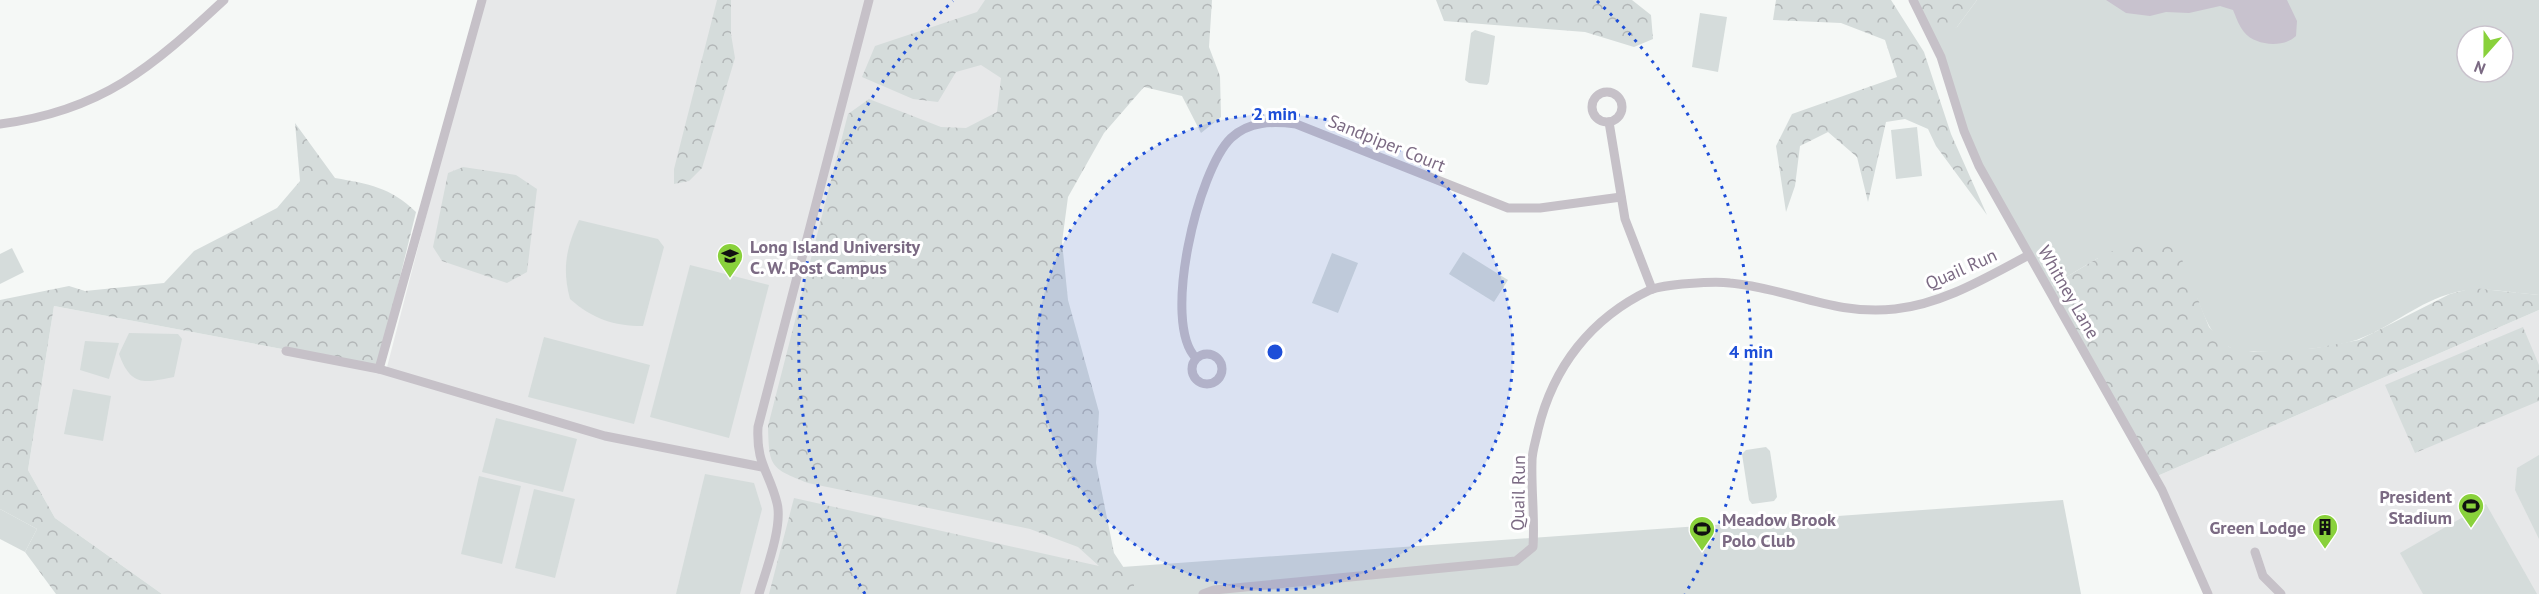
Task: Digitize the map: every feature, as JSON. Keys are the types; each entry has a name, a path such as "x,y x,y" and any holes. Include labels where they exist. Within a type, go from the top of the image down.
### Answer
{"street":[{"path":"0,124 60,112 107,93 136,77 167,53 224,0"},
{"path":"379,369 482,0"},
{"path":"759,594 778,522 777,504 757,451 758,427 869,0"},
{"name":"Whitney Lane","path":"1913,0 1941,57 1964,131 1979,166 2162,490 2208,594"},
{"name":"Sandpiper Court","path":"1196,358 1188,351 1184,333 1182,272 1190,238 1219,154 1232,138 1250,126 1277,121 1296,124 1508,208 1540,208 1621,197"},
{"path":"1609,122 1625,219 1652,289"},
{"name":"Quail Run","path":"1203,594 1214,590 1516,561 1533,547 1532,460 1542,416 1552,387 1565,361 1581,340 1605,318 1652,289 1697,283 1730,282 1832,307 1858,310 1894,309 1921,305 1951,294 2029,255"},
{"path":"286,351 379,369 605,436 762,467"},
{"path":"2255,552 2263,576 2281,594"}],"shaded area":[{"name":"Long Island University C. W. Post Campus","path":"482,0 1181,0 1032,187 1110,594 162,594 55,518 28,470 54,306 378,367 386,371"},
{"path":"2106,0 2287,0 2297,21 2296,36 2277,44 2262,43 2249,37 2242,30 2233,10 2220,6 2189,13 2166,12 2150,16 2126,13"},
{"path":"2539,310 2539,594 2208,594 2155,477"}],"green space":[{"path":"717,0 731,0 731,34 735,58 702,168 689,181 674,184 674,169"},
{"path":"985,0 1212,0 1209,47 1220,76 1221,117 1201,133 1182,96 1144,87 1104,133 1068,197 1062,242 1068,300 1099,412 1096,463 1114,553 1134,583 1134,594 769,594 794,498 1099,566 1078,547 1030,529 808,483 779,469 774,464 769,450 768,426 848,114 869,99 941,127 966,128 997,112 1001,78 981,65 956,72 938,102 913,99 862,77 875,46 977,12"},
{"path":"1436,0 1632,0 1651,15 1653,39 1634,47 1585,32 1444,21"},
{"path":"1776,0 1891,0 1924,52 1951,134 1987,215 1936,146 1928,129 1905,119 1886,122 1868,202 1857,157 1828,132 1800,146 1795,186 1786,212 1776,146 1792,114 1897,77 1885,40 1841,23 1773,20"},
{"path":"1913,0 1977,0 1957,27 1945,34 1929,31"},
{"path":"1977,0 2539,0 2539,295 2485,290 2453,293 2429,302 2359,339 2332,346 2255,352 2229,347 2217,338 2197,298 2098,258 2048,288 1979,166 1929,31 1957,27"},
{"path":"1700,13 1727,17 1718,72 1692,67"},
{"path":"1475,30 1495,36 1487,85 1469,83 1465,80 1471,33"},
{"path":"295,123 335,178 358,182 388,192 416,212 378,367 54,306 28,470 55,518 162,594 56,594 25,552 37,529 0,509 0,300 69,286 85,291 164,283 194,251 277,208 300,181"},
{"path":"1917,127 1922,176 1896,179 1891,130"},
{"path":"463,167 516,175 537,189 527,272 507,283 442,261 433,247 448,173"},
{"path":"579,220 658,239 664,247 643,326 622,325 604,320 587,312 570,299 566,278 568,249"},
{"path":"2175,242 2209,327 2229,347 2254,352 2316,348 2359,340 2450,294 2473,288 2539,295 2539,310 2155,477 2048,288 2098,258 2130,243"},
{"path":"12,248 24,272 0,284 0,254"},
{"path":"1463,252 1508,280 1494,302 1449,274"},
{"path":"1332,253 1358,263 1338,313 1312,303"},
{"path":"690,265 769,285 729,438 650,417"},
{"path":"2523,327 2539,365 2539,401 2415,453 2385,385"},
{"path":"129,333 178,334 182,339 174,377 147,381 140,380 128,372 119,354"},
{"path":"544,337 650,365 634,424 528,397"},
{"path":"85,341 119,343 109,379 80,370"},
{"path":"73,389 111,396 103,441 64,434"},
{"path":"496,418 577,439 563,492 482,472"},
{"path":"1766,447 1770,451 1777,497 1774,501 1752,504 1749,500 1742,454 1746,450"},
{"path":"2539,455 2539,539 2515,490 2517,468"},
{"path":"705,474 754,483 762,509 740,594 676,594"},
{"path":"479,476 521,486 502,564 461,554"},
{"path":"534,489 575,499 555,578 515,568"},
{"name":"Meadow Brook Polo Club","path":"2063,500 2081,594 1110,594 1108,568"},
{"name":"President Stadium","path":"2486,504 2537,594 2423,594 2400,553"},
{"path":"0,509 37,529 25,552 0,539"}],"place":[{"name":"Long Island University C. W. Post Campus","path":"730,279"},
{"name":"President Stadium","path":"2471,529"},
{"name":"Green Lodge","path":"2325,550"},
{"name":"Meadow Brook Polo Club","path":"1702,552"}]}
